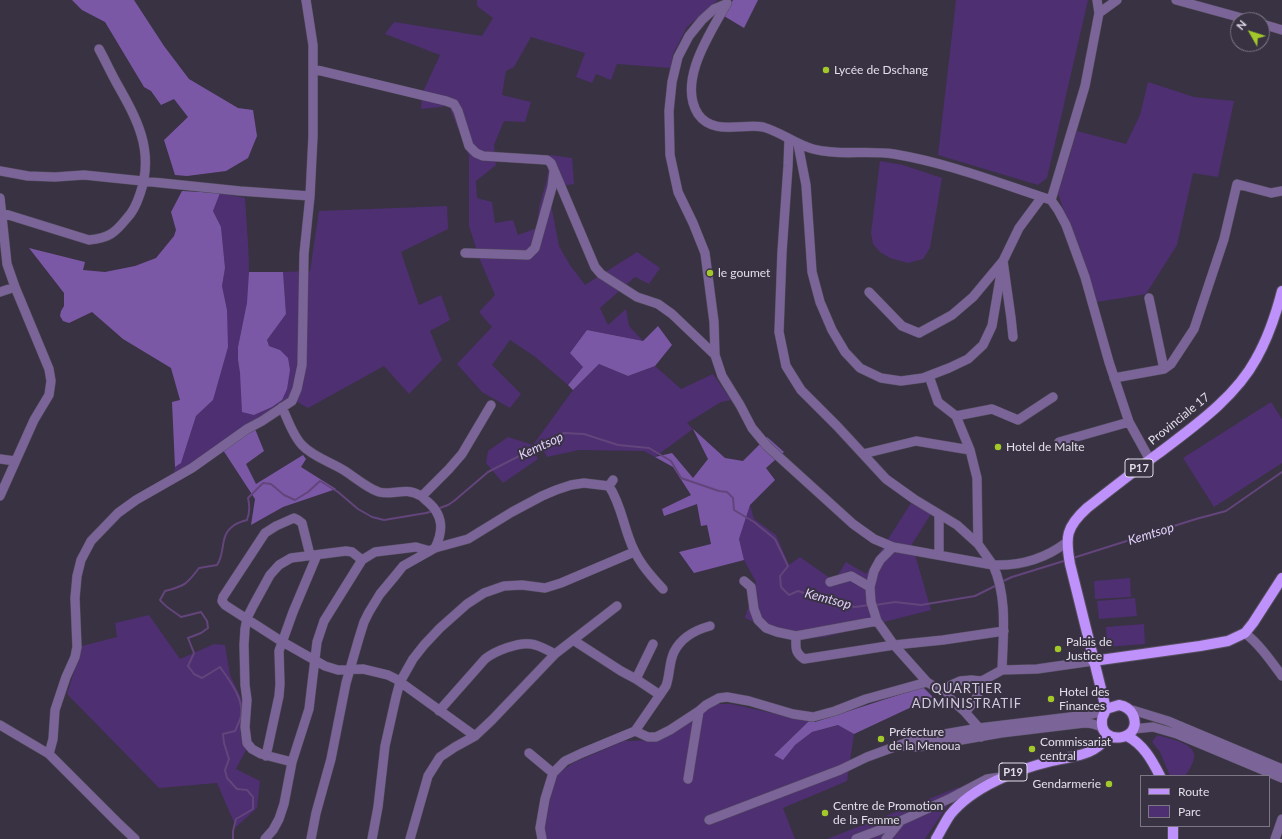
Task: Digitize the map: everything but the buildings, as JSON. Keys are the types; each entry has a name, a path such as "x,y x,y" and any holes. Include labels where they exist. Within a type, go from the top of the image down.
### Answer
{"main road":[{"name":"Provinciale 17","path":"1106,710 1070,564 1067,542 1070,530 1075,519 1086,508 1197,424 1240,382 1256,359 1280,307 1282,291"},
{"path":"1094,661 1228,641 1245,633 1282,578"},
{"path":"1118,705 1129,709 1134,718 1135,724 1130,732 1118,738 1109,736 1103,728 1102,719 1106,710 1118,705"},
{"path":"1130,732 1146,752 1159,775"},
{"name":"P19","path":"936,839 950,816 972,795 1014,772 1030,766 1090,752 1099,747 1109,736"},
{"path":"1173,827 1173,839"}],"street":[{"path":"49,754 53,739 55,710 66,677 75,657 77,647 75,598 77,576 81,560 91,541 118,513 149,492 192,468 247,429 292,401 297,389 302,365 304,254 310,196 313,136 312,45 306,0"},
{"path":"869,292 902,326 919,333 952,315 974,297 1002,261 1019,228 1046,199 1085,86 1099,13 1097,0"},
{"path":"1099,13 1117,0"},
{"path":"1176,0 1230,15"},
{"path":"727,2 701,51 692,78 691,94 694,107 699,116 708,124 721,127 758,126 771,129 798,144 813,149 834,152 894,154 951,167 1046,199 1058,210 1066,225 1085,277 1114,378 1129,422 1150,460"},
{"path":"727,2 714,9 702,20 689,36 678,57 672,82 669,111 670,155 678,192 705,253 714,322 715,355 722,376 752,428 766,446 853,524 874,539 893,547 993,565 1007,566 1028,562 1056,551 1067,542"},
{"path":"1270,26 1282,30"},
{"path":"2,213 89,240 102,239 117,230 132,213 139,199 145,181 146,159 143,137 130,106 99,49"},
{"path":"313,69 454,104 458,111 469,146 476,153 483,156 547,160 551,163 595,267 601,274 637,297 658,304 672,314 715,355"},
{"path":"789,139 779,332 786,366 801,390 886,479 914,499 956,525 978,544 993,565 999,582 1003,601 1004,630 1002,670"},
{"path":"798,144 806,185 812,272 820,302 832,330 845,352 860,368 882,378 901,381 930,376 968,359 984,345 992,326 1002,261"},
{"path":"465,253 528,255 531,253 535,248 552,187 554,170"},
{"path":"0,171 28,176 55,177 84,175 240,191 310,196"},
{"path":"1114,378 1164,368 1171,364 1194,329 1224,239 1237,184 1271,193 1282,191"},
{"path":"0,198 6,257 15,287 49,368 51,381 49,395 34,420 0,496"},
{"path":"1002,261 1013,337"},
{"path":"0,292 15,287"},
{"path":"1149,298 1164,368"},
{"path":"930,376 938,402 956,416 970,450 977,478 978,544"},
{"path":"956,416 992,409 1018,420 1053,397"},
{"path":"422,496 462,454 491,405"},
{"path":"282,407 300,444 311,454 344,471 371,489 381,492 406,490 422,496 438,514 442,529 440,539 432,549"},
{"path":"1059,442 1129,422"},
{"path":"863,454 916,441 970,450"},
{"path":"0,459 15,461"},
{"path":"311,839 316,813 331,759 346,683 364,622 380,594 403,566 432,549 468,539 506,516 556,490 570,485 584,483 611,483 621,509 628,537 634,552 641,564 663,589"},
{"path":"939,515 939,555"},
{"path":"266,756 279,696 280,684 278,651 281,642 313,555 302,523 294,518 265,533 223,596 222,601 281,642 326,666 338,670 363,669 388,675 475,736"},
{"path":"265,839 273,830 279,819 284,804 292,762 309,708 317,642 324,621 362,560 374,552 416,547 432,549"},
{"path":"893,547 880,560 874,571 870,587 871,602 877,621 894,645 927,682 943,692 965,712 980,732"},
{"path":"292,762 266,756 252,750 247,743 245,727 247,700 244,645 247,618 270,575 279,565 291,558 352,552 362,560"},
{"path":"372,839 378,807 384,746 400,682 413,659 424,645 440,628 467,604 484,593 504,586 522,585 545,588 561,584 634,552"},
{"path":"830,582 851,576 870,587"},
{"path":"744,581 751,587 754,599 754,609 758,620 766,628 777,632 796,636 877,621"},
{"path":"410,839 428,776 440,757 455,746 475,736 555,654 617,606"},
{"path":"542,839 540,828 545,799 553,773 565,762 582,753 635,731 660,695 669,678 674,652 681,642 690,634 699,629 710,626"},
{"path":"796,636 796,649 798,655 804,659 1004,630"},
{"path":"1245,633 1253,639 1268,656 1282,676"},
{"path":"573,640 660,695"},
{"path":"439,711 485,659 491,655 514,646 526,644 538,646 555,654"},
{"path":"636,679 653,644"},
{"path":"943,692 951,685 960,681 982,681 1002,670 1037,669 1094,661"},
{"path":"965,712 973,704 978,695 982,681"},
{"path":"635,731 648,737 656,737 700,711 713,700 728,697 749,701 793,714 813,717 835,712 866,699 927,682"},
{"path":"1129,709 1168,721 1208,743 1282,778"},
{"path":"709,820 840,770 868,757 916,740 980,732 1087,715 1106,710"},
{"path":"688,779 700,711"},
{"path":"980,732 1084,723 1097,724 1103,728"},
{"path":"0,724 49,754 135,839"},
{"path":"1130,732 1153,728 1161,729 1208,743 1282,769"},
{"path":"529,753 553,773"},
{"path":"856,839 951,798 987,779 1004,777"},
{"path":"1275,839 1282,819"},
{"path":"886,839 901,820"}],"green space":[{"path":"477,0 718,0 687,27 673,54 671,68 617,64 611,80 596,74 592,83 576,77 585,53 531,37 514,67 506,71 502,95 531,102 525,122 504,121 494,145 496,165 476,181 477,198 492,202 495,223 513,220 518,235 537,228 539,207 547,179 550,155 572,158 574,184 556,187 551,205 559,246 570,265 585,285 637,252 660,268 649,284 635,277 600,308 608,325 626,309 629,326 643,341 587,330 583,367 568,385 534,356 510,340 492,365 521,394 510,408 482,392 457,364 492,327 479,312 495,295 480,260 469,226 469,156 449,106 421,109 422,94 440,55 385,34 394,22 482,36 493,18 477,6"},
{"path":"956,0 1088,0 1047,178 1038,185 938,155"},
{"path":"1148,82 1194,97 1234,101 1218,177 1193,173 1177,245 1146,294 1097,302 1058,194 1077,131 1126,144 1140,115"},
{"path":"880,161 903,165 942,178 930,248 923,259 908,263 890,258 880,252 873,244 871,233"},
{"path":"220,193 245,198 249,289 248,302 240,338 238,359 242,380 254,415 272,407 282,400 280,350 269,346 267,340 286,314 283,272 310,271 319,211 447,206 448,229 401,252 419,305 441,295 450,320 430,331 442,360 409,394 384,366 308,408 297,402 223,450 173,485 175,467 181,463 196,416 213,400 227,310 222,286 225,268 221,227 213,211"},
{"path":"599,364 628,376 655,366 681,389 713,374 731,400 721,402 687,423 693,429 655,457 644,451 579,450 547,457 542,448 534,451 538,459 503,483 486,463 488,451 508,437 533,445 573,390"},
{"path":"1271,402 1282,419 1282,463 1214,507 1183,458"},
{"path":"911,503 931,514 912,544 931,610 825,637 795,640 745,618 756,582 744,560 739,539 750,505 754,519 776,535 789,565 800,557 834,581 846,562 866,574"},
{"path":"1130,578 1131,597 1095,599 1094,581"},
{"path":"1135,598 1137,616 1099,619 1097,601"},
{"path":"149,615 180,659 214,644 225,645 230,675 245,706 240,732 246,750 236,769 260,781 257,808 236,827 217,783 159,788 67,694 82,646 117,637 115,623"},
{"path":"1144,624 1145,644 1107,647 1106,627"},
{"path":"716,704 731,704 809,721 774,755 795,745 812,732 839,725 854,734 847,781 783,808 795,839 545,839 544,830 555,776 573,763 624,741 655,740 700,715"},
{"path":"1157,735 1176,740 1188,746 1192,750 1194,756 1193,762 1186,775 1170,775 1160,752 1152,742"},
{"path":"959,787 964,794 950,802 925,839 827,839"}],"shaded area":[{"path":"72,0 134,0 164,46 189,79 238,108 253,110 257,136 248,158 226,171 187,176 175,175 164,140 188,117 174,99 161,105 151,91 144,87 105,22 82,10"},
{"path":"733,0 758,0 744,28 724,16"},
{"path":"182,191 220,193 213,211 221,227 225,268 222,286 227,310 228,347 213,400 196,416 181,463 175,467 172,402 180,400 171,368 123,339 92,312 69,323 63,321 60,316 64,306 64,293 29,248 85,262 83,270 105,272 135,266 156,258 174,236 176,230 171,212"},
{"path":"249,272 283,272 286,314 267,340 269,346 280,350 288,358 290,370 287,389 282,400 272,407 254,415 242,412 238,360 238,347 247,303"},
{"path":"658,326 672,345 655,366 628,376 599,364 573,390 568,385 583,367 570,353 587,330 643,341"},
{"path":"255,429 264,451 246,464 256,484 303,455 306,459 301,467 336,489 283,507 251,525 255,499 223,450"},
{"path":"693,429 725,458 743,461 767,437 784,452 766,468 775,480 750,505 739,539 744,560 694,573 679,552 711,544 707,525 701,526 697,504 664,516 662,509 691,495 673,467 655,457 672,453 693,478 708,459"},
{"path":"923,687 933,697 854,734 838,725 812,732 795,745 783,760 774,755 809,721 815,722"}],"waterway":[{"name":"Kemtsop","path":"437,509 454,501 488,472 564,433 584,434 618,445 649,448 671,461 681,478 719,491 727,492 733,498 734,510 754,522 775,539 788,566 780,576 781,587 789,595 798,591 830,602 855,607 869,605"},
{"name":"Kemtsop","path":"1073,558 1226,511 1282,472"},
{"name":"Kemtsop","path":"233,839 236,819 253,809 253,797 247,790 237,789 227,778 225,770 229,759 223,734 235,731 241,716 240,703 235,690 220,667 202,678 194,674 188,666 194,653 188,638 201,633 208,628 207,621 201,612 181,617 160,600 165,591 185,584 199,568 217,565 220,560 226,534 233,526 247,520 249,514 248,498 263,483 271,484 284,495 295,500 308,492 320,481 338,492 358,509 372,517 384,520 433,511"},
{"name":"Kemtsop","path":"1001,582 1012,577 1067,560"},
{"name":"Kemtsop","path":"875,605 895,602 921,605 975,596 997,585"}],"place":[{"name":"Lycée de Dschang","path":"826,70"},
{"name":"le goumet","path":"710,273"},
{"name":"Hotel de Malte","path":"998,447"},
{"name":"Palais de Justice","path":"1058,649"},
{"name":"Hotel des Finances","path":"1051,699"},
{"name":"Préfecture de la Menoua","path":"881,739"},
{"name":"Commissariat central","path":"1032,749"},
{"name":"Gendarmerie","path":"1109,784"},
{"name":"Centre de Promotion de la Femme","path":"825,813"}],"district":[{"name":"QUARTIER ADMINISTRATIF","path":"967,696"}]}
